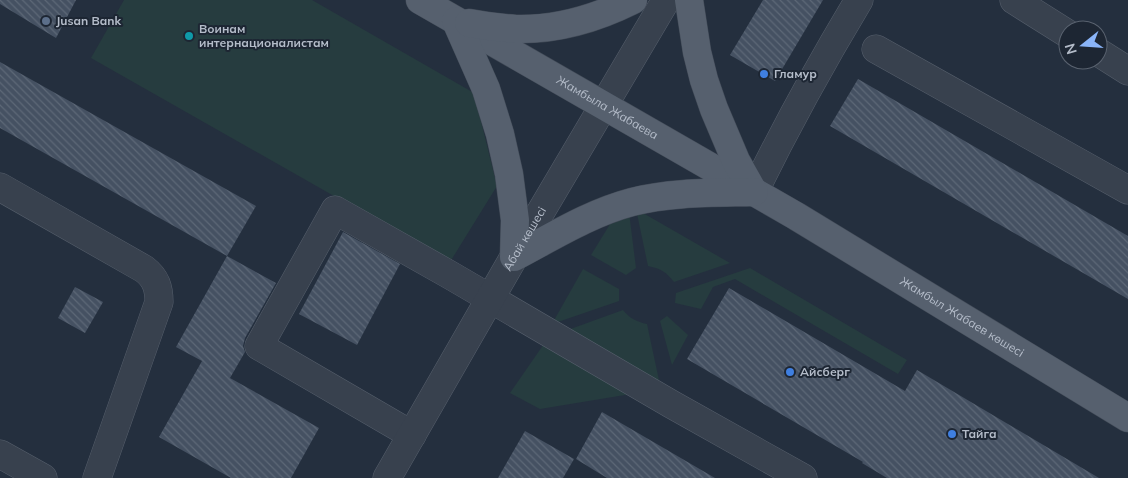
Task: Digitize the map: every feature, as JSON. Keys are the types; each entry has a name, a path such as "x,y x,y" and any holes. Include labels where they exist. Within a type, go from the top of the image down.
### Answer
{"main road":[{"name":"Жамбыла Жабаева","path":"420,0 796,216"},
{"path":"456,21 517,29 546,27 574,22 600,14 633,0"},
{"path":"456,21 486,89 500,134 509,174 515,220 514,257 578,223 632,202 700,193 754,192 736,161 704,80 689,0"},
{"name":"Жамбыл Жабаев көшесі","path":"796,216 1128,418"}],"street":[{"name":"Абай көшесі","path":"387,478 514,257 666,0"},
{"path":"754,192 836,38 859,0"},
{"path":"1014,0 1058,28"},
{"path":"876,49 1128,190"},
{"path":"1108,58 1128,70"},
{"path":"0,187 144,269 154,279 157,287 159,302 97,478"},
{"path":"412,435 259,346 335,210 803,478"},
{"path":"0,454 43,478"}],"green space":[{"path":"124,0 312,0 474,93 497,186 450,262 91,58"},
{"path":"636,209 730,263 674,282 663,271 648,266"},
{"path":"629,212 636,268 626,275 591,255 615,216"},
{"path":"750,268 907,360 898,374 735,279 713,287 701,309 675,303 676,293"},
{"path":"583,269 619,289 619,301 552,324"},
{"path":"623,310 634,319 647,324 660,385 565,331"},
{"path":"667,316 688,335 672,365 660,321"},
{"path":"546,341 631,394 540,409 510,393"}],"building":[{"name":"Jusan Bank","path":"0,0 76,0 56,38 0,4"},
{"path":"763,0 823,0 775,81 730,55"},
{"path":"0,62 256,206 227,256 0,128"},
{"path":"858,79 1128,236 1128,299 830,126"},
{"path":"343,232 400,264 357,345 299,314"},
{"path":"227,256 276,283 245,338 243,346 245,352 230,378 319,428 291,478 231,478 159,437 202,361 176,347"},
{"path":"75,287 103,302 85,333 58,318"},
{"path":"729,288 905,391 917,370 1099,478 887,478 687,359"},
{"path":"602,412 715,478 607,478 576,459"},
{"path":"525,431 574,459 563,478 498,478"}],"place":[{"name":"Jusan Bank","path":"46,21"},
{"name":"Воинам интернационалистам","path":"189,36"},
{"name":"Гламур","path":"764,74"},
{"name":"Айсберг","path":"790,372"},
{"name":"Тайга","path":"952,434"}]}
